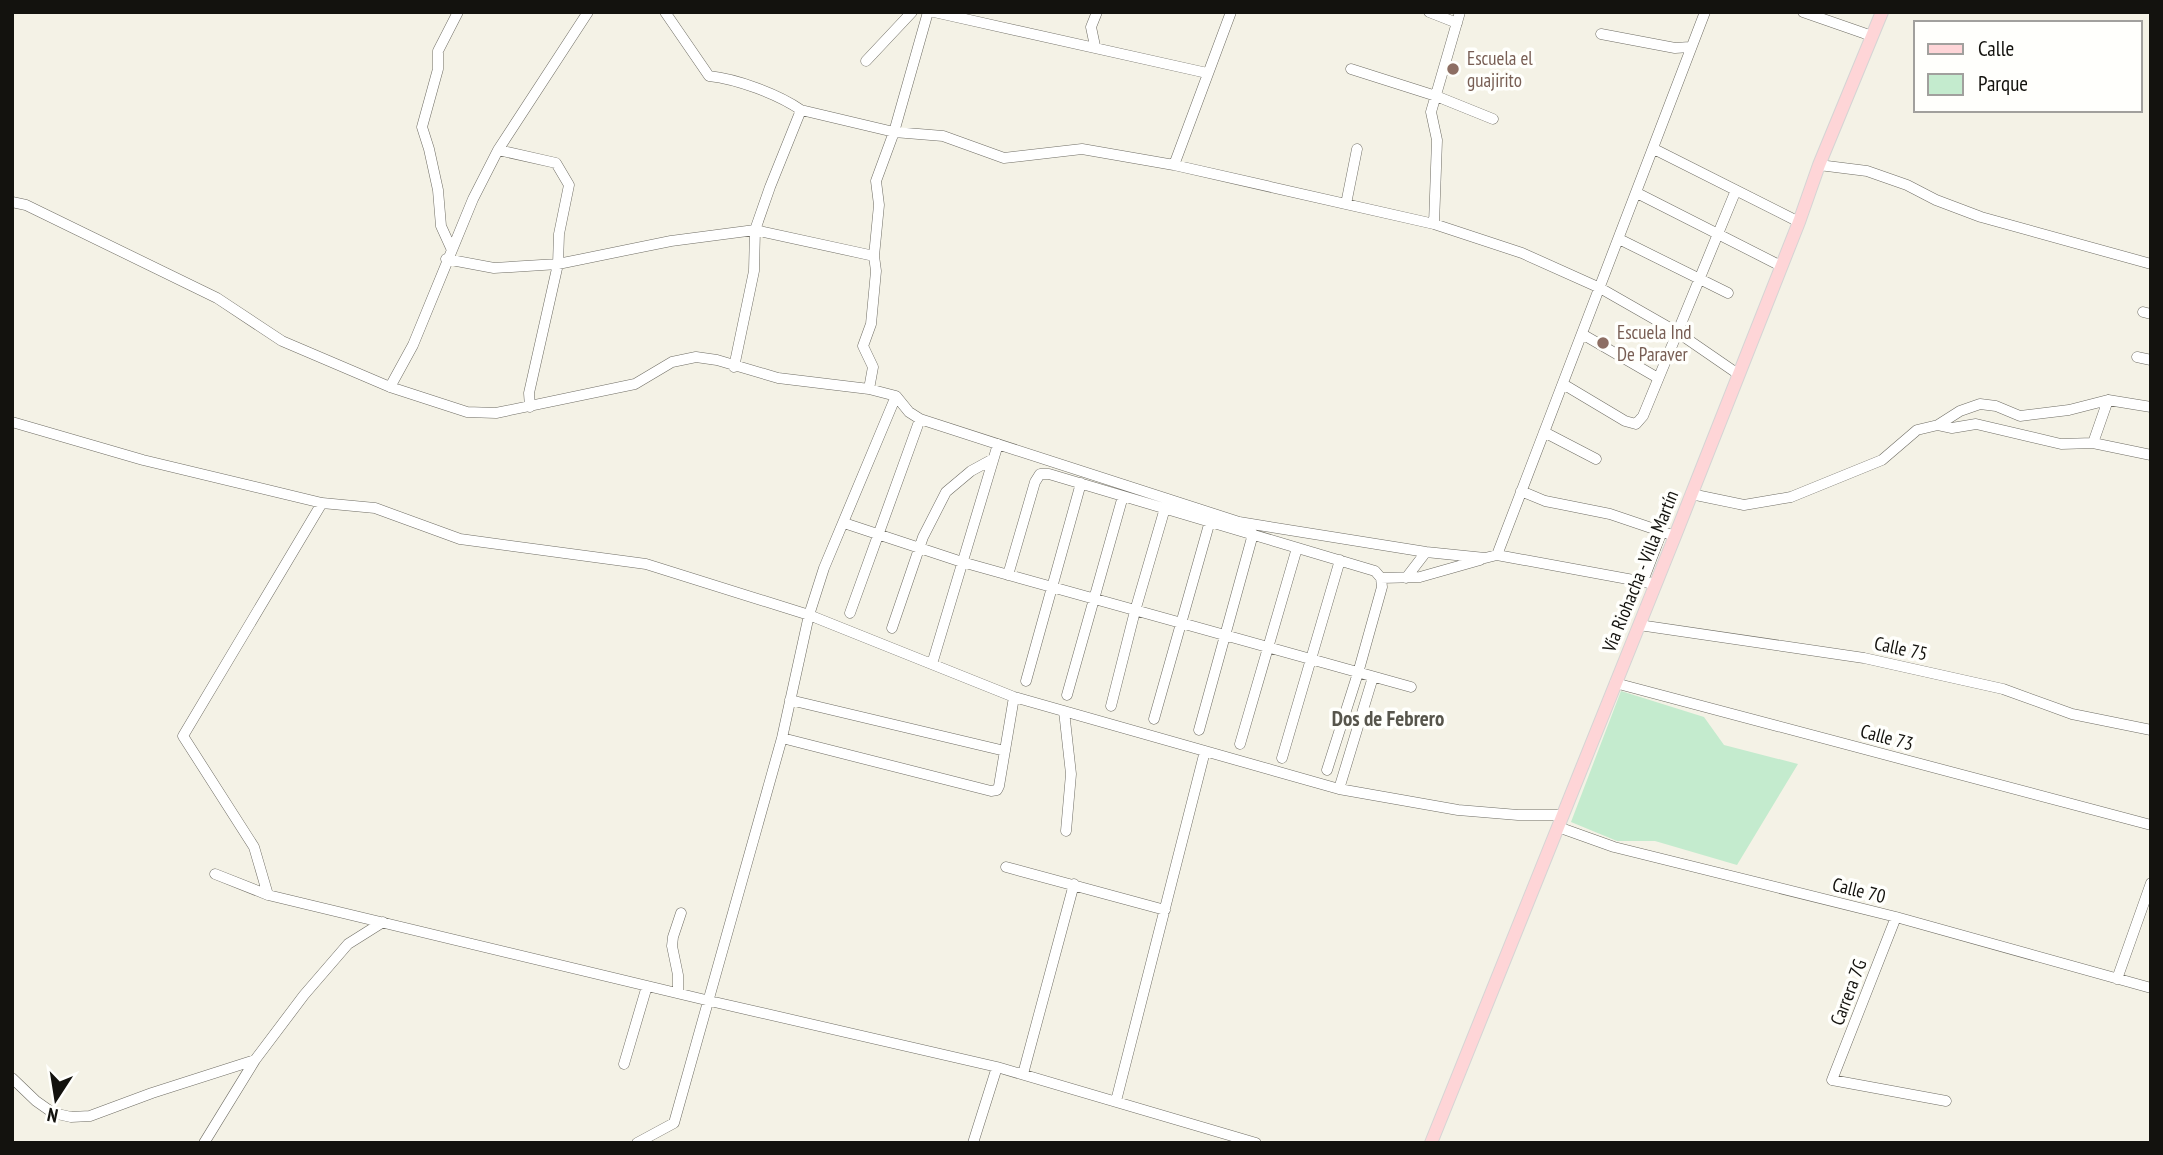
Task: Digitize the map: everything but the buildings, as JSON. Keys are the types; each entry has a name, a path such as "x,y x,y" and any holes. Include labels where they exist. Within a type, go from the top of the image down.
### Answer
{"main road":[{"name":"Vía Riohacha - Villa Martín","path":"1431,1143 1639,625 1649,582 1675,536 1819,165 1882,12"}],"street":[{"path":"451,248 440,226 438,190 422,127 438,69 438,51 458,12"},
{"path":"390,387 413,345 472,199 498,150 588,12"},
{"path":"665,12 709,76 726,77 790,102 801,110 894,132 943,136 1004,158 1082,149 1174,164 1434,224 1522,253 1600,288 1677,332 1738,374"},
{"path":"866,61 912,12"},
{"path":"869,389 873,367 863,346 871,324 876,271 874,256 879,205 876,181 894,132 928,12"},
{"path":"934,12 1207,73"},
{"path":"1095,46 1091,27 1097,12"},
{"path":"1174,164 1231,12"},
{"path":"1429,12 1458,17 1432,112 1437,140 1434,224"},
{"path":"1497,555 1705,12"},
{"path":"1803,12 1872,36"},
{"path":"1601,34 1675,48 1690,47"},
{"path":"1351,69 1436,96 1493,119"},
{"path":"734,367 754,271 755,230 801,110"},
{"path":"1346,204 1357,149"},
{"path":"1654,149 1798,222"},
{"path":"498,150 556,163 569,185 559,234 558,264 529,393 530,407"},
{"path":"1819,165 1867,171 1980,217 2151,264"},
{"path":"1563,384 1625,421 1636,424 1643,416 1736,190"},
{"path":"1637,193 1781,266"},
{"path":"12,202 26,205 217,298 282,341 390,387 467,412 496,413 530,407 635,384 672,362 696,357 717,360 778,378 869,389 897,396 909,412 920,419 1239,522 1426,552 1485,558"},
{"path":"446,259 494,268 558,264 671,241 755,230 874,256"},
{"path":"1619,239 1728,293"},
{"path":"1582,334 1658,378"},
{"path":"2137,358 2151,360"},
{"path":"637,1143 674,1123 782,738 809,615 824,568 897,396"},
{"path":"1691,494 1744,505 1791,497 1882,460 1917,430 1938,425 1960,411 1980,404 1996,406 2020,416 2069,410 2108,400 2151,407"},
{"path":"2093,443 2108,400"},
{"path":"850,614 920,419"},
{"name":"Calle 70","path":"12,422 143,460 322,503 375,508 460,539 646,564 809,615 1014,696 1339,789 1458,810 1560,821 1627,850 1896,917 2151,988"},
{"path":"1938,425 1952,428 1976,424 2061,444 2093,443 2151,455"},
{"path":"1544,432 1597,459"},
{"path":"932,664 998,444"},
{"path":"892,628 923,537 946,492 971,471 993,459"},
{"path":"1008,575 1035,482 1040,474 1081,483 1375,571 1381,578 1382,587 1327,770"},
{"path":"1026,681 1081,483"},
{"path":"1521,491 1545,501 1610,514 1675,536"},
{"path":"1067,695 1123,496"},
{"path":"268,895 254,847 183,736 322,503"},
{"path":"1111,706 1165,508"},
{"path":"1154,719 1210,522"},
{"path":"844,523 962,562 1411,687"},
{"path":"1381,578 1435,575 1497,555 1649,582 1662,531"},
{"path":"1199,730 1253,534"},
{"path":"1240,744 1297,548"},
{"path":"1406,578 1426,552"},
{"path":"1282,758 1340,560"},
{"name":"Calle 75","path":"1639,625 1875,660 2003,689 2072,714 2151,730"},
{"path":"1339,789 1373,677"},
{"name":"Calle 73","path":"1615,683 2151,825"},
{"path":"782,738 991,791 997,790 1014,696"},
{"path":"790,700 1005,751"},
{"path":"1064,711 1071,774 1066,831"},
{"path":"1116,1101 1205,751"},
{"path":"1006,867 1165,910"},
{"path":"215,874 268,895 710,1001 997,1066 1256,1143"},
{"path":"2117,979 2151,883"},
{"path":"1023,1074 1074,884"},
{"path":"678,993 677,968 672,947 681,913"},
{"name":"Carrera 7G","path":"1896,917 1832,1080 1947,1101"},
{"path":"204,1143 256,1060 304,995 348,944 383,922"},
{"path":"624,1064 647,986"},
{"path":"12,1078 53,1113 71,1117 90,1116 256,1060"},
{"path":"973,1143 997,1066"}],"green space":[{"path":"1621,691 1704,717 1724,745 1798,764 1737,865 1655,841 1617,841 1571,822"}],"place":[{"name":"Escuela el guajirito","path":"1453,69"},
{"name":"Escuela Ind De Paraver","path":"1603,343"}],"district":[{"name":"Dos de Febrero","path":"1388,719"}]}
